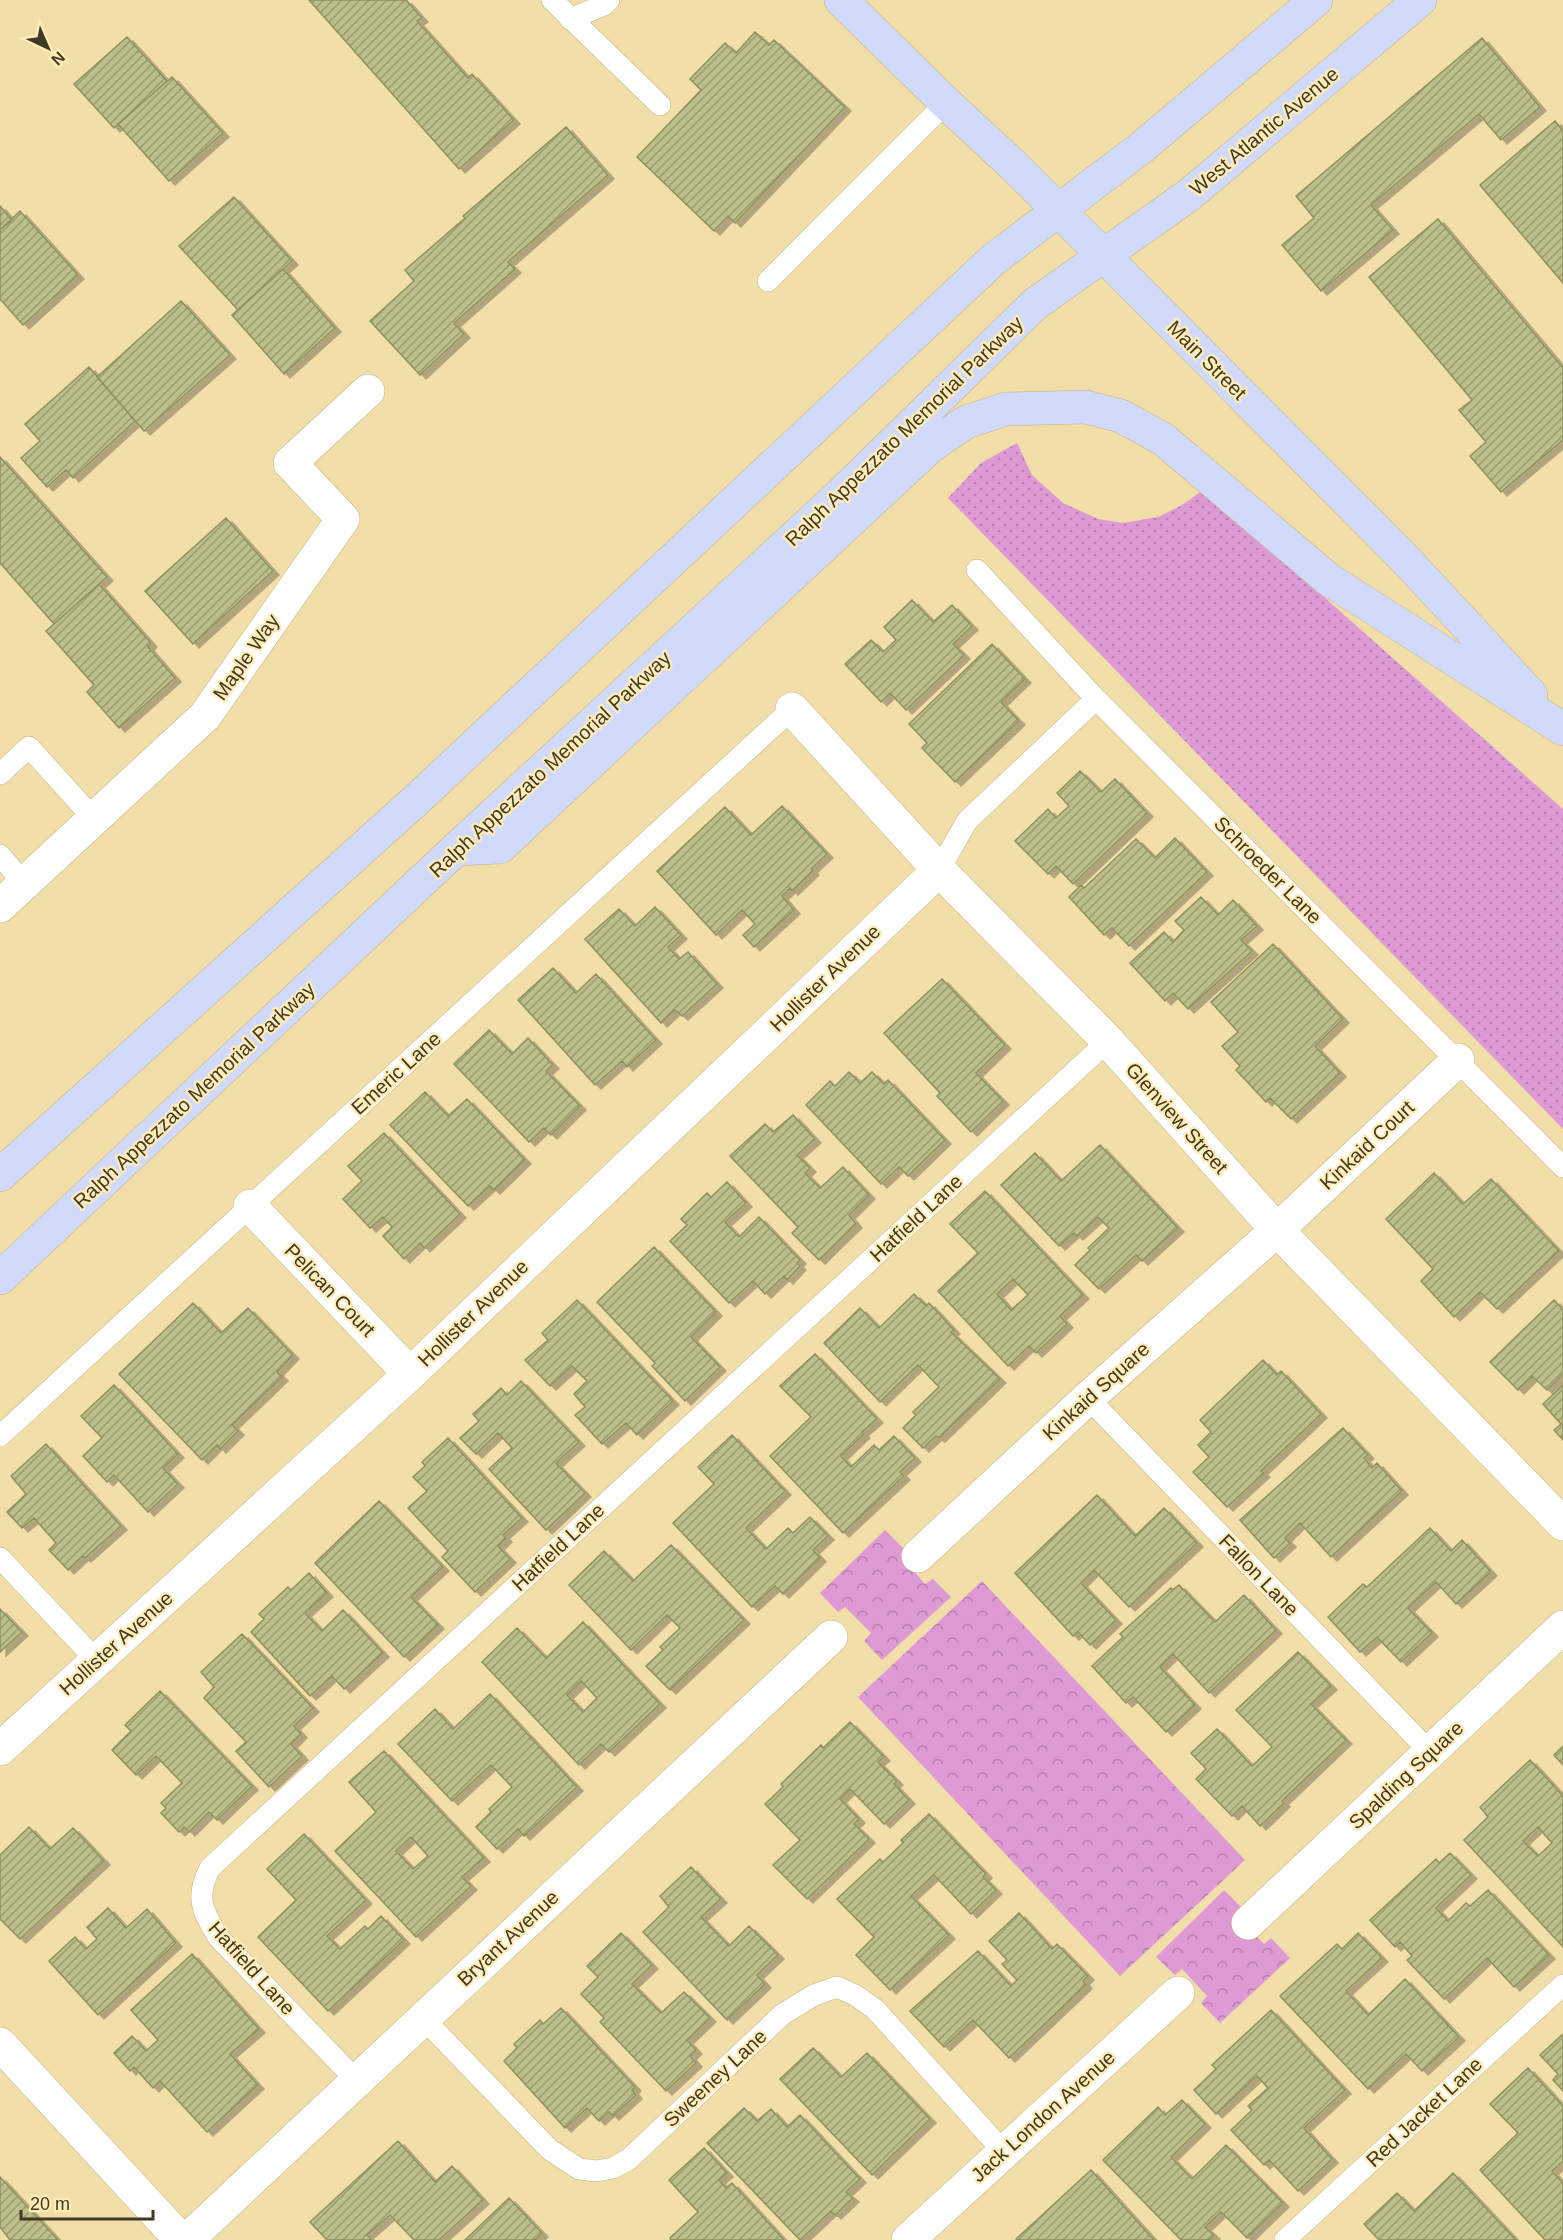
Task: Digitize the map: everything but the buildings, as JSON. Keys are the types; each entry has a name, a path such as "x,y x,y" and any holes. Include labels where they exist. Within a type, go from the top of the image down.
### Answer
{"street":[{"name":"Main Street","path":"841,0 1058,210 1406,560 1563,729"},
{"path":"0,1175 414,802 994,259 1141,148 1316,0"},
{"name":"West Atlantic Avenue","path":"1103,255 1189,195 1420,0"},
{"name":"Ralph Appezzato Memorial Parkway","path":"0,1278 456,849 840,495 1035,304 1103,255"},
{"name":"Maple Way","path":"0,906 205,716 343,519 290,463 368,391"},
{"path":"456,849 500,847 931,446 966,422 1006,409 1086,407 1121,416 1163,439 1328,579 1563,729"},
{"name":"Glenview Street","path":"792,709 939,870 1108,1041 1277,1230 1563,1524"},
{"name":"Hollister Avenue","path":"0,1749 410,1374 939,870"},
{"name":"Kinkaid Court","path":"1277,1230 1458,1060"},
{"name":"Pelican Court","path":"250,1206 410,1374"},
{"name":"Kinkaid Square","path":"918,1556 1088,1398 1277,1230"},
{"name":"Spalding Square","path":"1248,1923 1563,1627"},
{"name":"Bryant Avenue","path":"187,2240 831,1637"},
{"name":"Jack London Avenue","path":"908,2240 1178,1993"},
{"path":"0,2044 181,2240"}],"lane":[{"path":"552,0 660,105"},
{"path":"570,19 604,5 609,0"},
{"path":"768,281 946,103"},
{"name":"Schroeder Lane","path":"976,570 1096,699 1563,1167"},
{"path":"939,870 967,821 1096,699"},
{"name":"Emeric Lane","path":"0,1436 792,709"},
{"path":"0,774 29,747 94,819"},
{"path":"0,855 24,884"},
{"name":"Hatfield Lane","path":"356,2080 218,1936 203,1912 202,1884 210,1868 1108,1041"},
{"name":"Fallon Lane","path":"1088,1398 1431,1753"},
{"path":"0,1558 97,1661"},
{"name":"Red Jacket Lane","path":"1285,2240 1563,1985"},
{"name":"Sweeney Lane","path":"423,2018 549,2149 579,2169 596,2171 613,2168 629,2159 783,2014 814,1995 837,1987 875,2008 1003,2151"}],"green space":[{"path":"1017,443 1032,475 1063,503 1098,519 1123,523 1158,517 1182,505 1203,490 1563,809 1563,1129 948,498 981,463"},
{"path":"885,1530 905,1550 900,1555 925,1584 933,1579 951,1597 882,1660 864,1641 871,1633 845,1607 838,1612 820,1593"},
{"path":"982,1581 1245,1860 1120,1976 858,1697"},
{"path":"1224,1890 1243,1909 1237,1916 1264,1944 1271,1938 1290,1958 1220,2023 1201,2003 1207,1996 1182,1969 1175,1975 1156,1957"}]}
